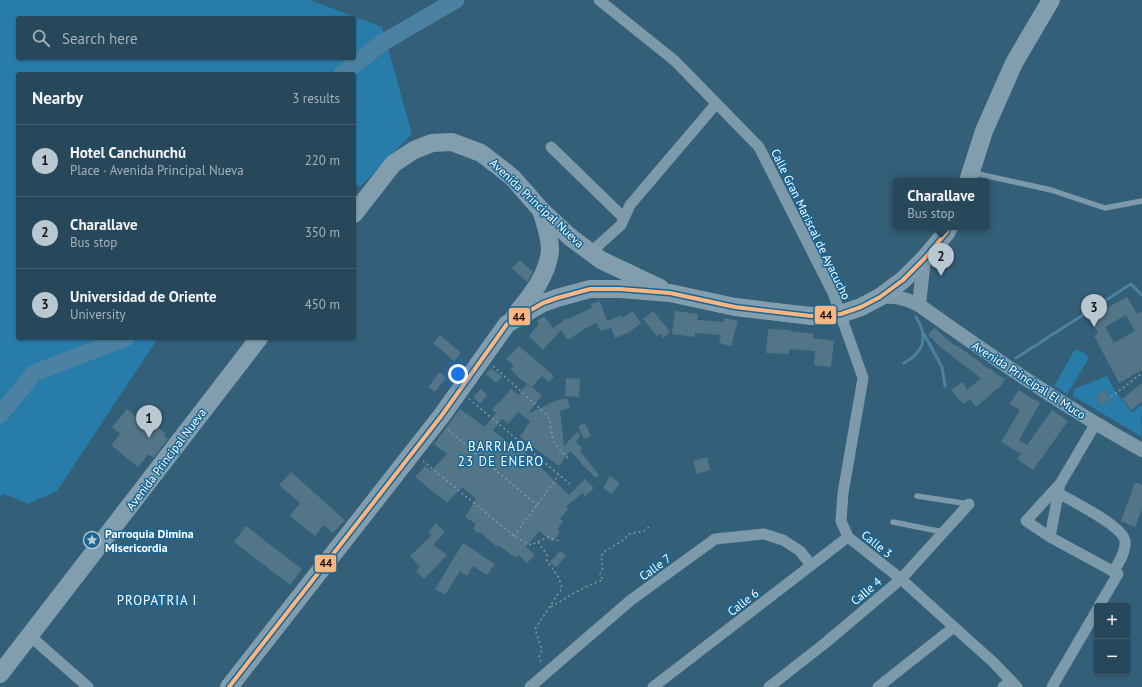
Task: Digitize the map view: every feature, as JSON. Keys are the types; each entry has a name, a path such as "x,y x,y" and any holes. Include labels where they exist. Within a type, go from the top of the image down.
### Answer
{"highway":[{"path":"970,177 984,131 1014,63 1051,0"},
{"name":"Avenida Principal Nueva","path":"356,211 393,164 414,150 432,143 452,142 482,153 512,177 542,210 570,237 601,260 670,293"},
{"path":"229,687 437,421 507,324 537,286 544,274 550,249 542,210"},
{"path":"507,324 543,303 557,298 590,290 620,289 670,293 735,307 812,316 841,314 880,298 903,280 924,259 948,230"},
{"name":"Avenida Principal Nueva","path":"0,674 256,340"}],"street":[{"name":"Calle Gran Mariscal de Ayacucho","path":"599,0 675,61 759,148 833,293 841,314"},
{"path":"591,252 621,225 630,205 716,104"},
{"path":"551,147 624,218"},
{"path":"919,305 924,259"},
{"name":"Avenida Principal El Muco","path":"880,298 894,296 907,299 919,305 1004,365 1142,450"},
{"name":"Calle 3","path":"841,314 863,378 843,493 841,521 848,537 900,579 993,662 1010,685"},
{"path":"1096,423 1059,489 1026,521 1050,537 1118,574 1101,603"},
{"path":"1050,537 1059,489"},
{"path":"1059,489 1109,522 1125,539 1125,546 1121,559 1113,572"},
{"name":"Calle 4","path":"769,687 824,644 900,579 969,504"},
{"name":"Calle 7","path":"530,687 631,600 715,538 764,534 783,540 800,551 811,565"},
{"name":"Calle 6","path":"653,687 848,537"},
{"path":"1052,687 1094,615"},
{"path":"878,687 954,628"},
{"path":"30,636 88,687"}],"lane":[{"path":"989,180 1051,190 1105,208 1142,201"},
{"path":"917,496 969,504"},
{"path":"893,522 943,532"}],"path":[{"path":"483,358 551,419 550,427 553,440 559,449 569,459"},
{"path":"1111,398 1142,373"},
{"path":"459,391 570,484"},
{"path":"437,421 538,505"},
{"path":"412,452 514,536 531,545 548,537 559,541"},
{"path":"514,536 559,475"},
{"path":"551,608 578,590 585,589 603,580 600,574 603,568 601,556 605,551 622,541 629,534 644,531 649,527"},
{"path":"538,542 547,555 547,561 559,578 562,588 551,608 536,629 542,650 539,657 544,675"}],"shaded area":[{"path":"0,0 310,0 353,16 16,16 16,60 356,60 356,17 382,27 412,134 360,187 356,184 356,72 16,72 16,340 157,340 57,491 28,504 4,494 0,498"},
{"path":"1075,349 1083,352 1089,358 1067,394 1054,386"},
{"path":"1107,376 1115,391 1131,411 1133,412 1142,404 1142,437 1073,396 1075,389"}],"building":[{"path":"520,260 533,272 527,282 512,268"},
{"path":"1127,297 1137,314 1142,311 1142,370 1119,383 1094,336 1098,333 1089,318","holes":["1126,315 1135,331 1114,343 1105,327"]},
{"path":"600,301 607,321 622,315 622,318 633,311 641,323 628,333 615,338 611,328 600,331 597,323 584,329 568,340 561,330 543,350 529,336 539,324 537,321 544,316 553,328 567,318 568,319 592,308 591,304"},
{"path":"653,311 670,332 663,338 660,334 657,336 643,319"},
{"path":"675,311 698,314 697,320 724,322 725,318 738,321 731,346 719,343 721,335 695,333 695,337 672,334"},
{"path":"934,328 955,346 956,345 983,364 982,365 1005,379 999,389 998,388 976,407 970,399 963,404 951,390 963,382 967,390 981,378 944,350 928,335"},
{"path":"768,329 790,330 814,334 813,338 834,341 831,367 814,365 815,351 789,349 789,354 766,353"},
{"path":"440,335 461,353 454,361 433,343"},
{"path":"519,346 554,376 549,382 542,376 532,387 516,376 517,375 510,369 514,366 506,359"},
{"path":"491,368 502,377 496,383 486,374"},
{"path":"440,372 446,378 435,392 428,387"},
{"path":"566,378 580,379 579,397 565,396"},
{"path":"1142,383 1142,401 1132,410 1122,399"},
{"path":"527,384 542,395 528,414 555,401 567,398 570,408 560,411 564,446 577,432 581,435 576,442 583,449 580,451 599,475 596,478 570,451 559,466 520,437 530,421 518,412 508,424 502,419 493,430 513,447 516,443 569,495 585,479 594,488 585,496 582,493 566,507 568,509 560,519 563,521 557,530 560,532 553,542 539,531 526,547 535,555 527,563 518,555 516,558 498,545 497,547 480,532 478,533 473,529 476,524 465,517 476,499 462,487 447,503 415,477 425,466 431,471 447,454 434,444 460,409 485,427 496,413 492,410 498,402 499,403 511,389 518,395"},
{"path":"481,389 487,395 480,404 473,397"},
{"path":"1019,390 1040,403 1019,440 1027,445 1052,410 1068,421 1033,470 1017,459 1021,454 1001,442 1020,410 1009,404"},
{"path":"1105,390 1111,400 1101,405 1095,396"},
{"path":"127,409 144,423 148,419 166,434 164,436 168,439 153,458 149,454 138,467 111,445 120,434 112,427"},
{"path":"585,423 591,436 584,439 578,426"},
{"path":"707,457 710,470 697,474 693,461"},
{"path":"291,472 345,520 333,533 324,525 315,536 290,516 300,503 279,485"},
{"path":"610,476 620,483 612,494 603,488"},
{"path":"1135,482 1142,485 1142,509 1135,527 1121,521"},
{"path":"436,523 445,532 433,545 447,555 424,579 416,571 420,567 410,556 432,535 428,532"},
{"path":"246,526 302,569 290,585 234,542"},
{"path":"463,543 495,564 487,575 473,566 467,576 460,571 445,595 435,589"},
{"path":"560,551 566,556 556,567 550,562"}],"waterway":[{"path":"345,72 382,43 456,0"},
{"path":"1016,358 1131,284 1142,295"},
{"path":"904,363 916,354 922,343 922,331 916,317"},
{"path":"924,334 942,367 945,386"},
{"path":"0,415 34,373 121,340"}],"transit line":[{"name":"44","path":"229,687 442,415 507,324 543,303 590,289 620,289 670,293 735,307 811,316 841,314 861,307 880,297 903,280 924,259 948,230"}],"place":[{"name":"Charallave","path":"941,276"},
{"name":"Universidad de Oriente","path":"1094,327"},
{"name":"Hotel Canchunchú","path":"149,438"},
{"name":"Parroquia Dimina Misericordia","path":"92,540"}],"district":[{"name":"BARRIADA 23 DE ENERO","path":"501,454"},
{"name":"PROPATRIA I","path":"157,600"}]}
